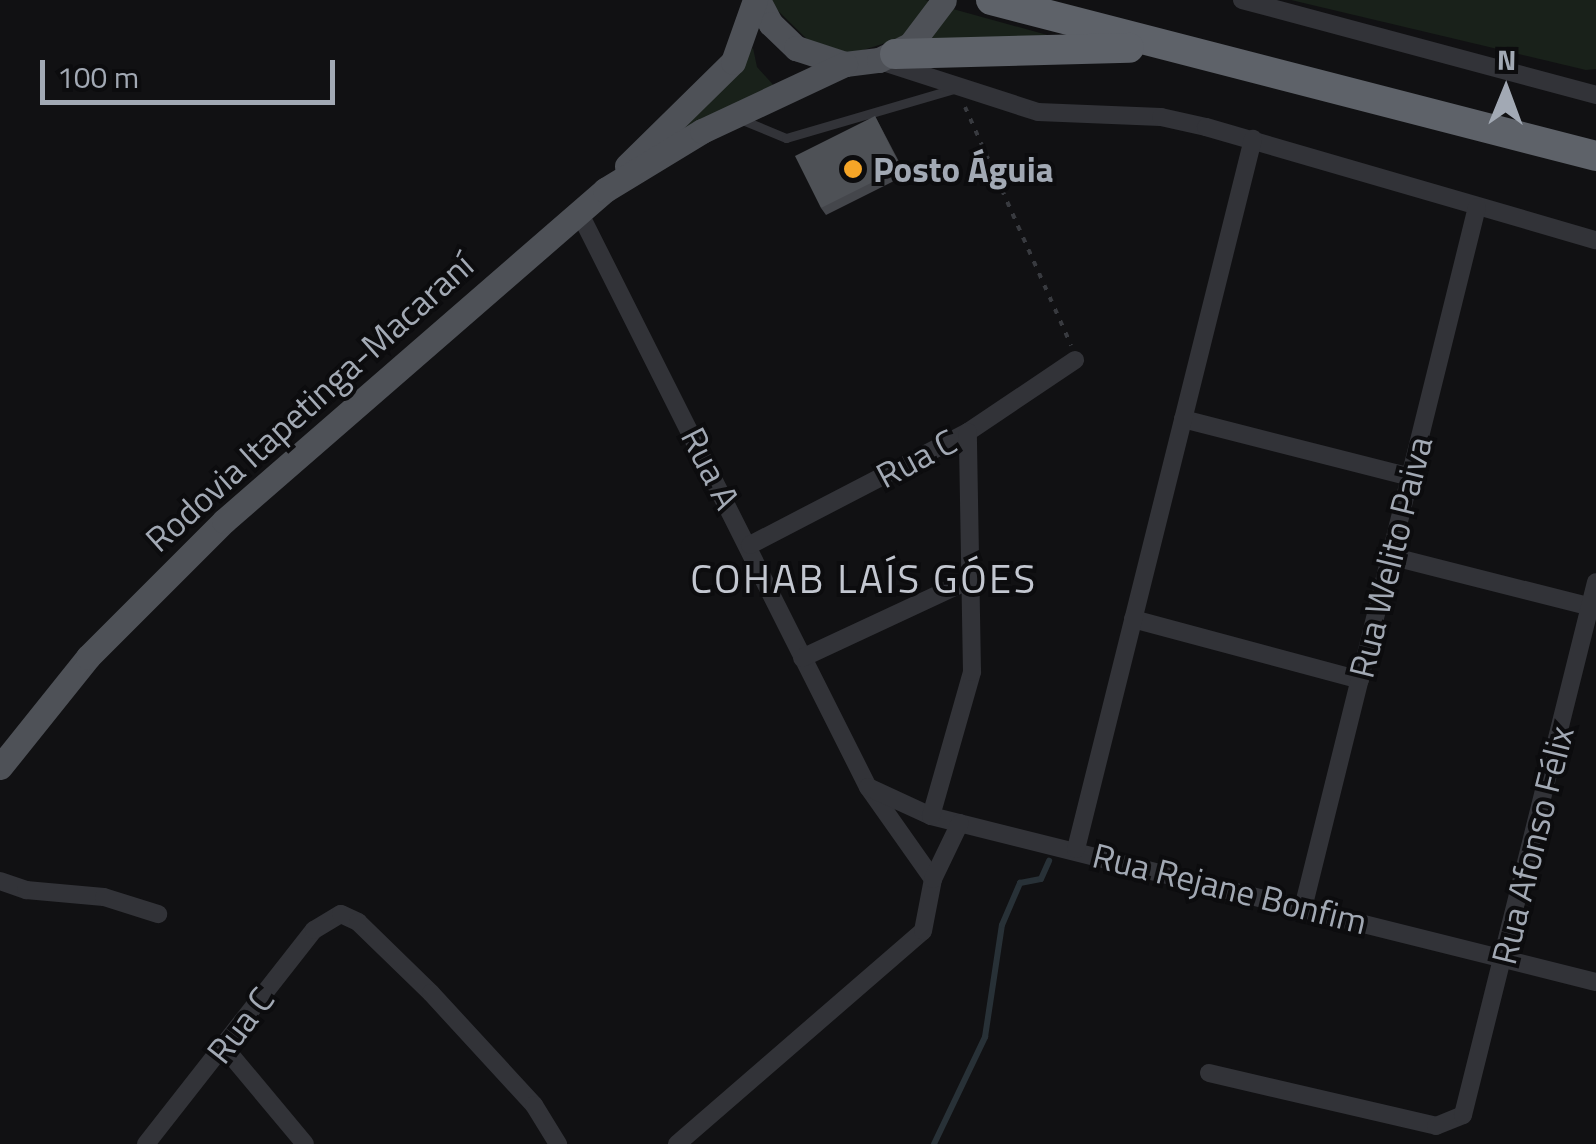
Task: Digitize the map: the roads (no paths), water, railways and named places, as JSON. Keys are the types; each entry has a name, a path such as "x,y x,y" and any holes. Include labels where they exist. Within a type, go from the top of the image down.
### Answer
{"highway":[{"path":"991,0 1596,156"},
{"path":"1038,0 1192,50"},
{"path":"887,57 1192,50"}],"main road":[{"path":"605,190 733,62 756,0 796,48 845,64 887,57 923,34 944,0"},
{"name":"Rodovia Itapetinga-Macaraní","path":"3,757 88,657 212,533 605,190 702,131 845,64"}],"street":[{"path":"1242,0 1593,89"},
{"path":"887,57 956,89 1059,116 1161,117 1596,240"},
{"path":"1076,849 1253,140"},
{"name":"Rua Welito Paiva","path":"1303,908 1477,207"},
{"name":"Rua A","path":"579,212 750,545 868,788 934,879"},
{"name":"Rua C","path":"750,545 968,432 1074,360"},
{"path":"1183,419 1410,476"},
{"path":"931,816 972,672 968,432"},
{"path":"1390,556 1593,608"},
{"path":"802,658 969,580"},
{"name":"Rua Afonso Félix","path":"1209,1073 1436,1126 1456,1121 1468,1107 1593,608 1596,582"},
{"path":"1133,619 1360,680"},
{"name":"Rua Rejane Bonfim","path":"868,788 931,816 1076,849 1596,982"},
{"path":"677,1144 911,944 930,914 934,879 960,823"},
{"path":"0,881 26,890 104,897 158,914"},
{"name":"Rua C","path":"146,1144 314,930 340,914 358,922 444,1006 534,1105 558,1144"},
{"path":"224,1047 305,1144"}],"lane":[{"path":"733,116 786,138 956,89"}],"waterway":[{"path":"934,1144 985,1037 1002,925 1020,883 1041,879 1049,861"}],"place":[{"name":"Posto Águia","path":"853,169"}],"district":[{"name":"COHAB LAÍS GÓES","path":"864,579"}]}
